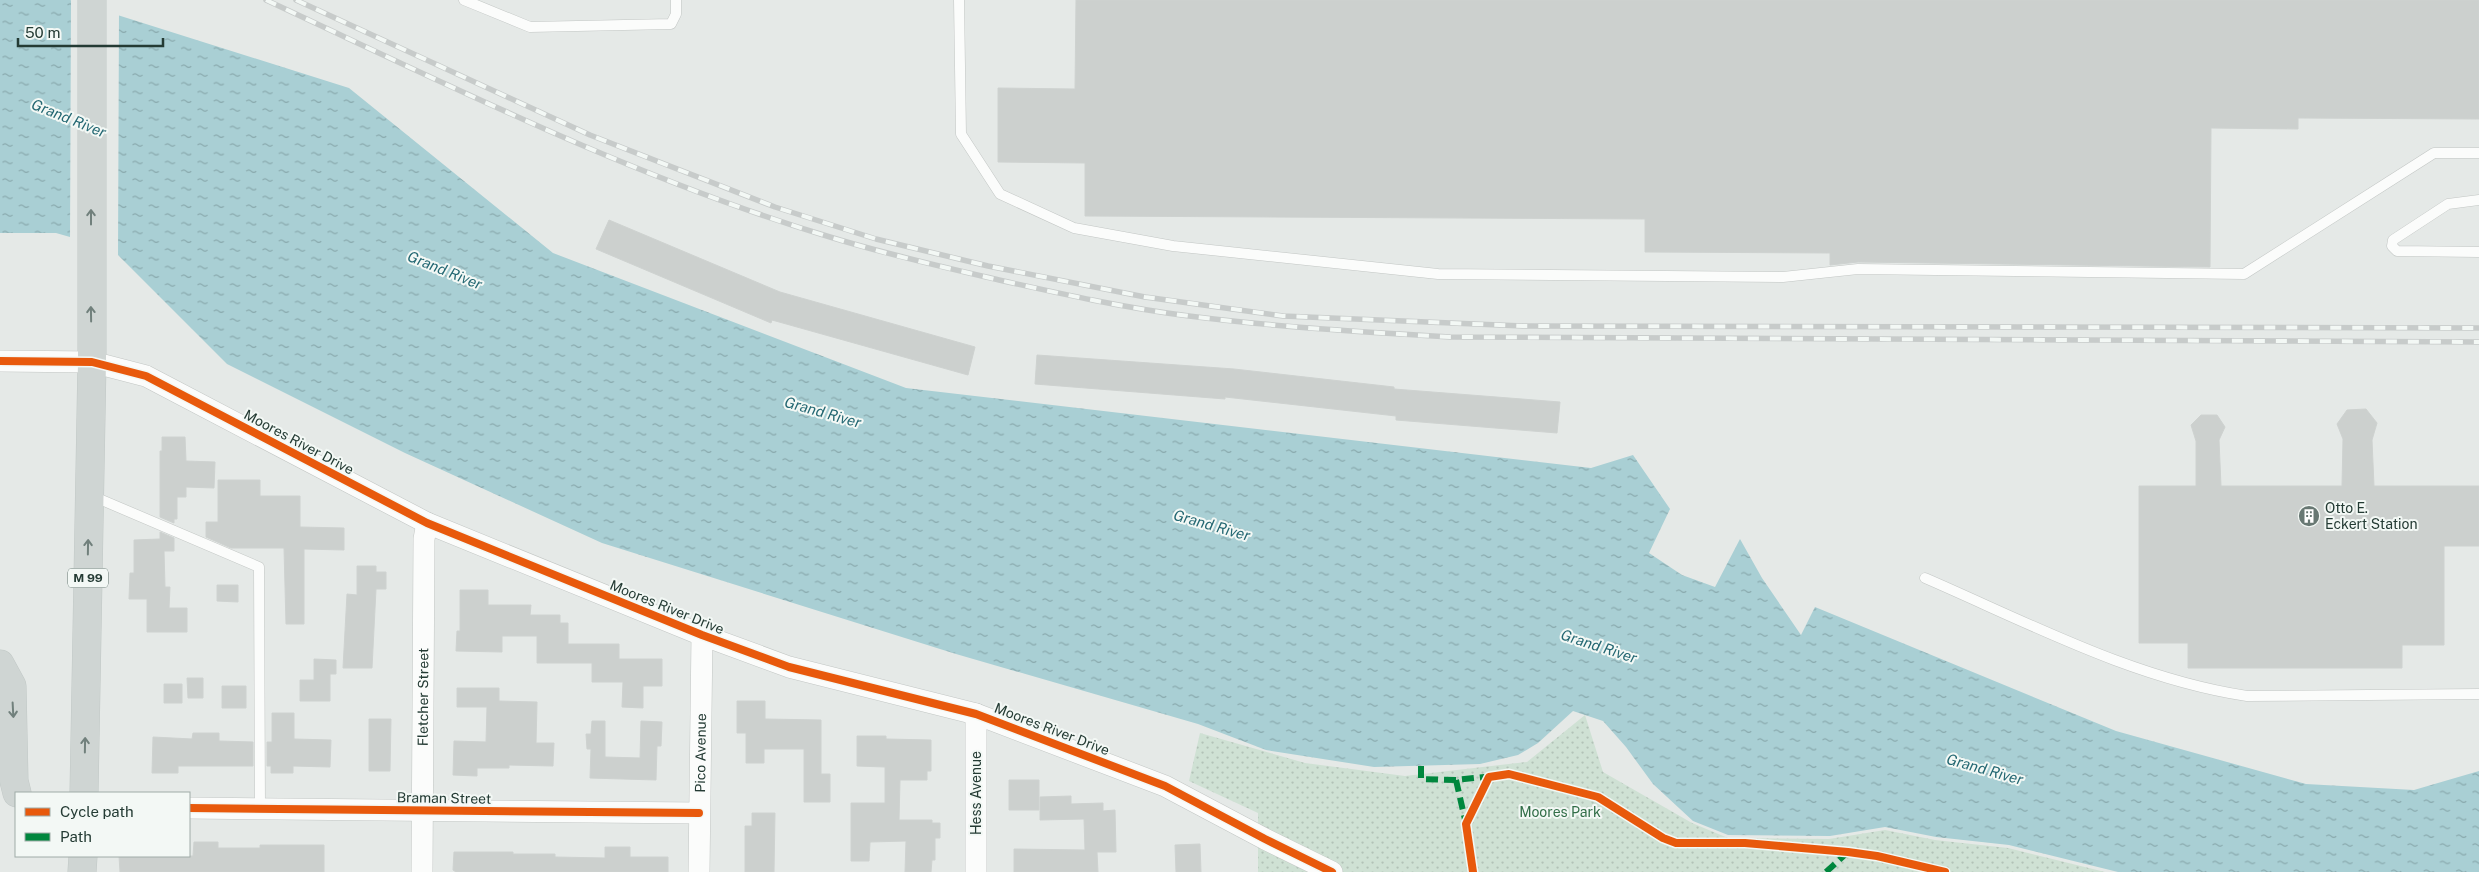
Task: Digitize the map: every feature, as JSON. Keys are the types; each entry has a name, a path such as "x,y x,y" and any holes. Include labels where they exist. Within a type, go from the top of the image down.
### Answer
{"main road":[{"name":"M 99","path":"84,792 92,362 92,0"},
{"path":"0,664 12,686 14,781 17,792"},
{"path":"82,872 83,857"}],"street":[{"name":"Moores River Drive","path":"0,361 92,362 146,376 427,523 702,635 789,667 976,714 1165,786 1264,840 1332,872"},
{"name":"Fletcher Street","path":"422,872 424,539 427,523"},
{"name":"Pico Avenue","path":"699,872 702,635"},
{"name":"Hess Avenue","path":"976,714 976,872"},
{"name":"Braman Street","path":"190,808 700,813"}],"lane":[{"path":"464,0 530,27 671,24 676,14 676,0"},
{"path":"960,0 961,134 1000,194 1074,228 1173,246 1438,274 1783,277 1858,268 2244,274 2434,153 2479,153"},
{"path":"2479,200 2448,204 2393,240 2392,246 2398,252 2479,252"},
{"path":"89,494 258,567 260,809"},
{"path":"1925,578 2122,663 2211,690 2247,696 2479,694"}],"green space":[{"name":"Moores Park","path":"1585,715 1603,772 1692,823 1728,838 1829,839 1885,830 1935,840 2008,848 2105,872 1258,872 1258,813 1189,781 1200,733 1305,763 1405,776 1527,762"}],"water":[{"name":"Grand River","path":"0,0 70,0 349,88 553,253 906,388 1591,468 1633,455 1670,509 1649,553 1682,575 1715,587 1740,539 1762,578 1801,635 1815,607 2116,731 2306,784 2414,790 2479,771 2479,872 2118,872 2009,845 1936,837 1885,827 1830,836 1728,835 1693,821 1653,784 1626,747 1603,721 1573,711 1538,743 1518,755 1480,764 1374,767 1266,750 1198,724 956,654 602,543 405,453 227,364 112,249 56,233 0,233"}],"pier":[{"path":"71,0 79,0 119,13 118,259 111,251 70,240"}],"building":[{"path":"1076,0 2479,0 2479,119 2298,118 2298,129 2211,128 2210,267 1858,262 1830,265 1830,253 1645,252 1645,219 1085,216 1085,163 998,162 998,88 1075,89"},
{"path":"609,220 780,292 975,347 968,375 772,320 771,323 596,249"},
{"path":"1037,355 1234,369 1394,387 1394,389 1560,402 1557,433 1396,420 1396,416 1225,397 1225,399 1035,384"},
{"name":"Otto E. Eckert Station","path":"2366,409 2377,423 2372,440 2374,486 2479,486 2479,546 2444,546 2444,645 2402,645 2402,668 2188,668 2188,643 2139,643 2139,486 2196,486 2196,441 2191,425 2201,415 2217,415 2225,427 2219,440 2221,486 2342,486 2343,439 2337,424 2347,410"},
{"path":"162,437 185,437 186,461 215,462 214,488 186,487 186,497 177,497 177,519 174,519 174,523 160,517 160,451 162,451"},
{"path":"218,480 260,480 260,496 300,496 300,527 344,528 344,550 304,549 304,624 286,624 284,548 231,548 206,537 206,522 218,522"},
{"path":"160,532 174,538 174,551 164,551 165,587 170,587 169,608 187,608 187,632 147,632 147,599 129,599 130,573 134,573 134,540 160,539"},
{"path":"357,566 376,566 376,572 386,572 386,589 376,589 372,668 343,668 347,594 357,595"},
{"path":"217,585 238,585 238,602 217,601"},
{"path":"460,590 488,590 488,605 531,605 530,615 560,615 560,623 568,623 568,644 619,644 619,659 662,659 662,686 643,686 643,708 622,707 623,682 592,682 592,663 537,663 537,636 502,636 502,652 456,651 457,631 460,631"},
{"path":"314,659 336,660 336,674 330,674 330,701 300,701 300,680 314,680"},
{"path":"187,678 203,678 203,698 188,698"},
{"path":"164,684 182,684 182,703 164,703"},
{"path":"222,686 246,686 246,708 222,708"},
{"path":"457,688 499,688 499,701 537,702 536,743 554,743 553,766 509,765 509,768 477,768 477,776 453,775 454,741 486,742 487,707 457,707"},
{"path":"737,701 765,701 765,719 821,720 821,774 830,774 830,802 804,802 804,749 764,749 764,763 746,763 746,733 737,733"},
{"path":"272,713 294,713 294,739 331,740 330,767 293,766 293,773 271,773 271,766 267,766 267,742 272,742"},
{"path":"369,719 391,719 390,771 369,771"},
{"path":"592,721 605,721 605,757 640,758 641,721 662,722 661,746 657,746 656,780 590,778 591,749 587,749 586,734 591,734"},
{"path":"193,733 219,733 219,741 253,742 253,766 178,766 178,773 152,773 153,737 192,739"},
{"path":"857,736 886,736 886,739 931,740 931,771 927,771 927,780 900,780 899,820 932,820 932,823 940,823 940,838 935,838 935,860 932,860 931,872 905,872 906,841 870,842 869,861 851,861 851,803 885,803 885,767 857,766"},
{"path":"1009,780 1039,780 1039,810 1009,810"},
{"path":"1071,796 1071,804 1103,803 1103,811 1115,810 1116,852 1097,852 1098,872 1014,872 1014,849 1085,850 1084,819 1040,820 1040,797"},
{"path":"752,813 775,813 774,872 745,872 745,826 752,826"},
{"path":"194,842 218,842 218,848 260,848 260,845 324,845 324,872 120,872 119,857 193,856"},
{"path":"1200,844 1201,872 1176,872 1175,845"},
{"path":"605,847 630,847 630,857 668,857 668,872 456,872 453,870 454,852 513,852 513,854 555,854 555,857 605,858"}],"railway":[{"path":"266,0 544,129 614,159 757,213 830,237 914,260 1117,305 1165,313 1287,326 1450,337 2479,342"},
{"path":"296,0 590,135 775,207 876,239 988,266 1145,297 1283,316 1523,326 2479,328"}],"marked path":[{"path":"1421,766 1421,779 1456,780 1493,776"},
{"path":"1456,780 1466,824"},
{"path":"1826,872 1848,852"}],"cycle path":[{"path":"0,361 92,362 146,376 427,523 702,635 789,667 976,714 1165,786 1332,872"},
{"path":"1473,872 1466,824 1489,777 1509,774 1598,797 1663,838 1676,843 1745,843 1848,852 1877,856 1945,872"},
{"path":"190,808 699,813"}],"place":[{"name":"Otto E. Eckert Station","path":"2309,516"}]}
